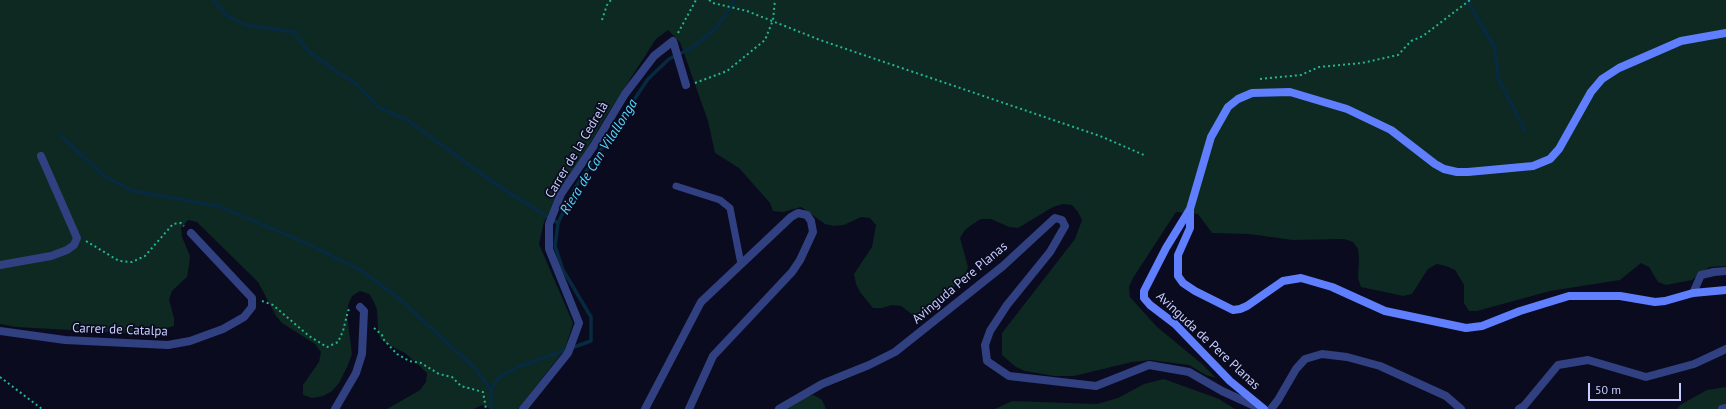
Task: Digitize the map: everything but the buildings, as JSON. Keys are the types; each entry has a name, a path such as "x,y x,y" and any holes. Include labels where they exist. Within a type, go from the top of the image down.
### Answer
{"street":[{"path":"1190,209 1211,137 1220,118 1228,107 1238,99 1252,93 1290,92 1347,109 1391,130 1435,164 1457,172 1533,166 1550,159 1559,149 1591,92 1602,79 1619,68 1681,41 1726,33"},
{"path":"673,41 686,85"},
{"name":"Carrer de la Cedrelà","path":"523,409 568,353 579,322 549,249 548,224 561,194 593,147 624,94 654,56 673,41"},
{"path":"0,265 51,256 67,250 74,245 77,238 42,156"},
{"name":"Avinguda de Pere Planas","path":"1190,209 1190,228 1178,255 1178,276 1183,283 1195,291 1233,310 1247,306 1283,282 1301,278 1332,288 1385,310 1466,328 1482,326 1520,311 1569,296 1620,296 1655,302 1665,301 1693,293 1726,290"},
{"name":"Avinguda de Pere Planas","path":"1190,209 1166,248 1144,291 1144,298 1150,305 1175,324 1230,381 1264,409"},
{"path":"645,409 701,302 792,217 802,213 807,215 811,221 813,232 800,260 792,272 713,356 689,409"},
{"name":"Avinguda Pere Planas","path":"780,409 822,384 869,365 895,352 1004,266 1055,218 1062,220 1065,226 1050,252 1007,305 990,331 985,345 987,361 1009,376 1096,386 1149,365 1189,372 1222,391 1261,409"},
{"path":"191,233 252,298"},
{"path":"1693,293 1701,275 1714,272 1726,272"},
{"name":"Carrer de Catalpa","path":"0,332 65,340 168,345 190,341 223,329 244,317 252,307 252,298"},
{"path":"335,409 356,373 362,354 364,311 360,307"},
{"path":"1519,409 1524,406 1558,365 1588,360 1646,378 1694,364 1726,349"},
{"path":"1271,409 1296,369 1305,359 1322,354 1347,357 1380,366 1446,396 1461,409"},
{"path":"1722,409 1726,408"}],"lane":[{"path":"676,186 720,200 730,208 741,264"}],"path":[{"path":"602,20 607,5 612,0"},
{"path":"673,41 696,0"},
{"path":"709,0 713,3 747,10 760,17 773,20 820,40 1100,136 1144,155"},
{"path":"686,85 714,77 727,71 765,40 773,20 775,0"},
{"path":"1260,79 1301,75 1319,67 1362,63 1398,55 1411,41 1423,36 1470,0"},
{"path":"77,238 89,242 96,248 119,261 132,262 145,256 173,224 181,223 191,233"},
{"path":"252,298 273,304 309,336 327,347 338,342 348,311 353,305 360,307"},
{"path":"364,316 397,354 409,362 421,363 439,374 452,377 461,386 483,392 486,409"},
{"path":"0,377 42,409"}],"green space":[{"path":"0,0 1726,0 1726,266 1709,267 1692,280 1666,285 1658,282 1649,267 1641,263 1620,280 1550,291 1477,311 1469,311 1464,303 1464,285 1455,270 1446,266 1437,264 1428,269 1412,294 1403,296 1361,287 1358,278 1358,249 1353,242 1344,239 1293,240 1249,234 1212,233 1198,214 1176,212 1133,278 1129,287 1130,297 1156,326 1202,364 1216,378 1206,375 1189,365 1150,360 1132,362 1074,376 1054,376 1025,371 1016,367 1002,355 1002,333 1075,239 1082,220 1072,205 1063,204 1053,207 1018,228 1009,227 991,219 981,219 965,230 960,238 968,267 965,276 934,308 917,318 901,306 892,305 882,308 873,308 860,292 856,284 854,274 872,247 876,225 870,218 861,217 844,225 834,226 825,224 801,207 783,212 773,211 770,203 739,168 715,153 708,121 680,42 668,30 656,39 605,118 544,222 539,244 573,323 565,349 518,409 491,409 482,405 474,409 387,409 420,390 426,382 427,373 405,353 387,344 380,338 377,310 374,302 369,294 360,291 352,296 348,305 347,315 352,354 348,365 339,383 332,391 323,396 312,398 303,395 303,385 319,362 321,352 315,344 282,323 276,316 258,282 197,222 188,220 181,228 182,237 190,256 187,277 172,291 169,300 174,318 174,326 144,334 16,327 0,324"},
{"path":"1164,379 1219,399 1235,409 995,409 1012,401 1097,404 1118,398 1144,384"},
{"path":"1726,387 1726,409 1677,409 1680,405 1707,390"},
{"path":"814,395 822,400 826,409 787,409 803,397"}],"waterway":[{"path":"213,0 227,16 246,25 294,32 308,51 358,85 378,107 409,121 491,181 558,223"},
{"name":"Riera de Can Vilallonga","path":"491,409 491,390 498,378 518,367 591,341 591,317 563,270 555,246 558,223 575,188 648,79 669,59 691,48 712,32 725,16 734,0"},
{"path":"1467,0 1495,48 1498,78 1525,131"},
{"path":"60,135 104,176 133,191 218,206 299,240 359,269 396,296 475,368 491,390"}]}
